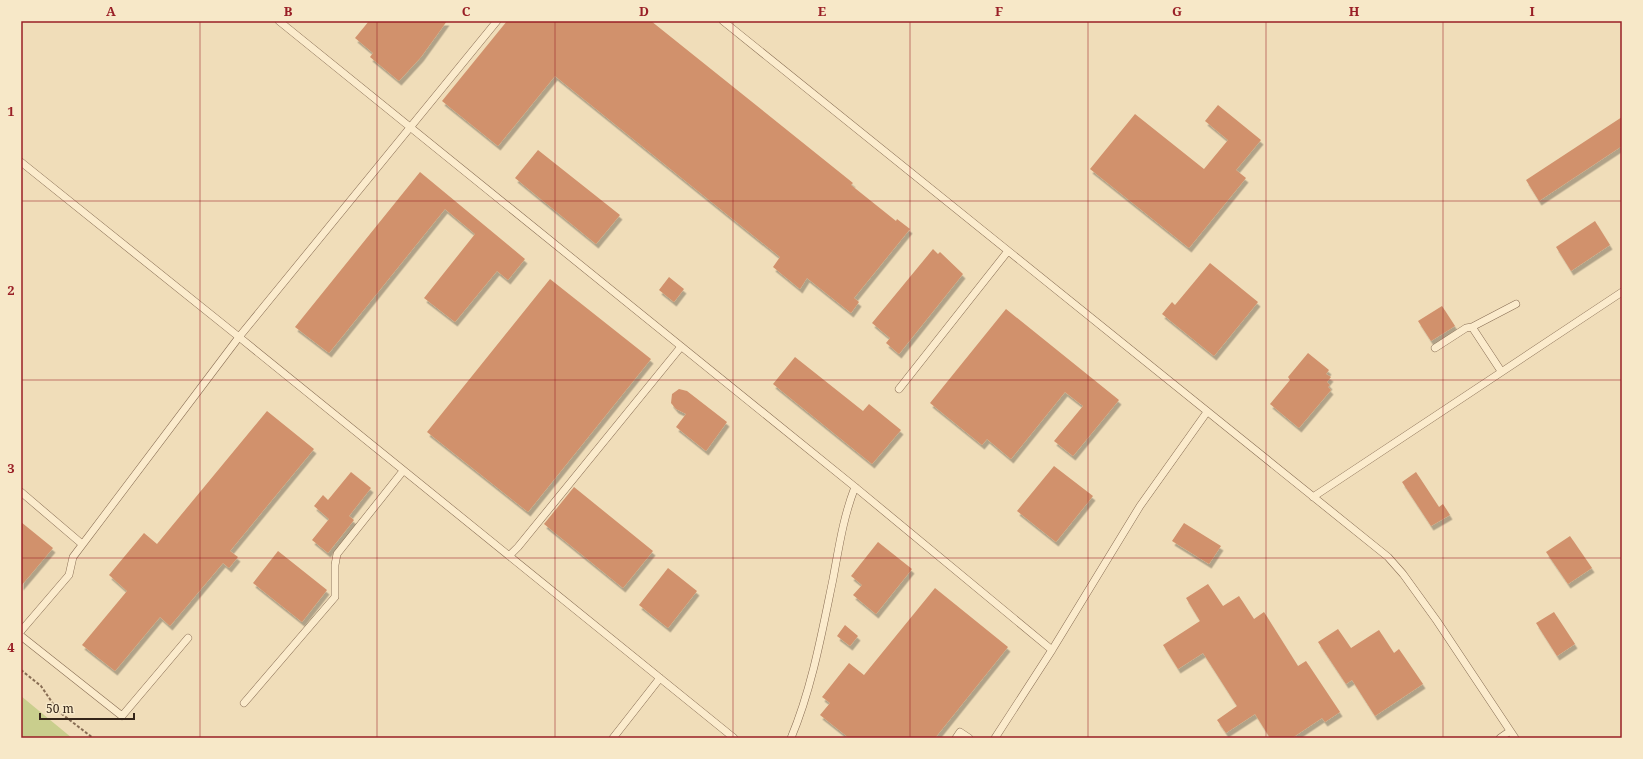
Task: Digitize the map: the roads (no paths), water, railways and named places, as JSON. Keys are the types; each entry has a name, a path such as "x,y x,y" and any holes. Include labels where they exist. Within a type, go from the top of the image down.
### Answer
{"lane":[{"path":"279,21 411,127 680,348 855,487 1052,650"},
{"path":"21,631 69,575 73,557 82,544 239,337 497,21"},
{"path":"723,21 1388,557 1404,574 1438,621 1515,738"},
{"path":"21,162 732,737"},
{"path":"899,389 1008,252"},
{"path":"1312,497 1622,292"},
{"path":"1435,348 1466,328 1472,327 1516,304"},
{"path":"1472,327 1501,371"},
{"path":"509,556 518,547 680,348"},
{"path":"994,738 1052,650 1140,506 1207,412"},
{"path":"244,703 335,597 335,565 338,554 403,471"},
{"path":"791,738 798,722 814,662 845,513 855,487"},
{"path":"21,492 82,544"},
{"path":"21,636 122,716 188,638"},
{"path":"613,738 660,678"},
{"path":"1500,738 1510,731"},
{"path":"956,738 960,732 969,738"}]}
